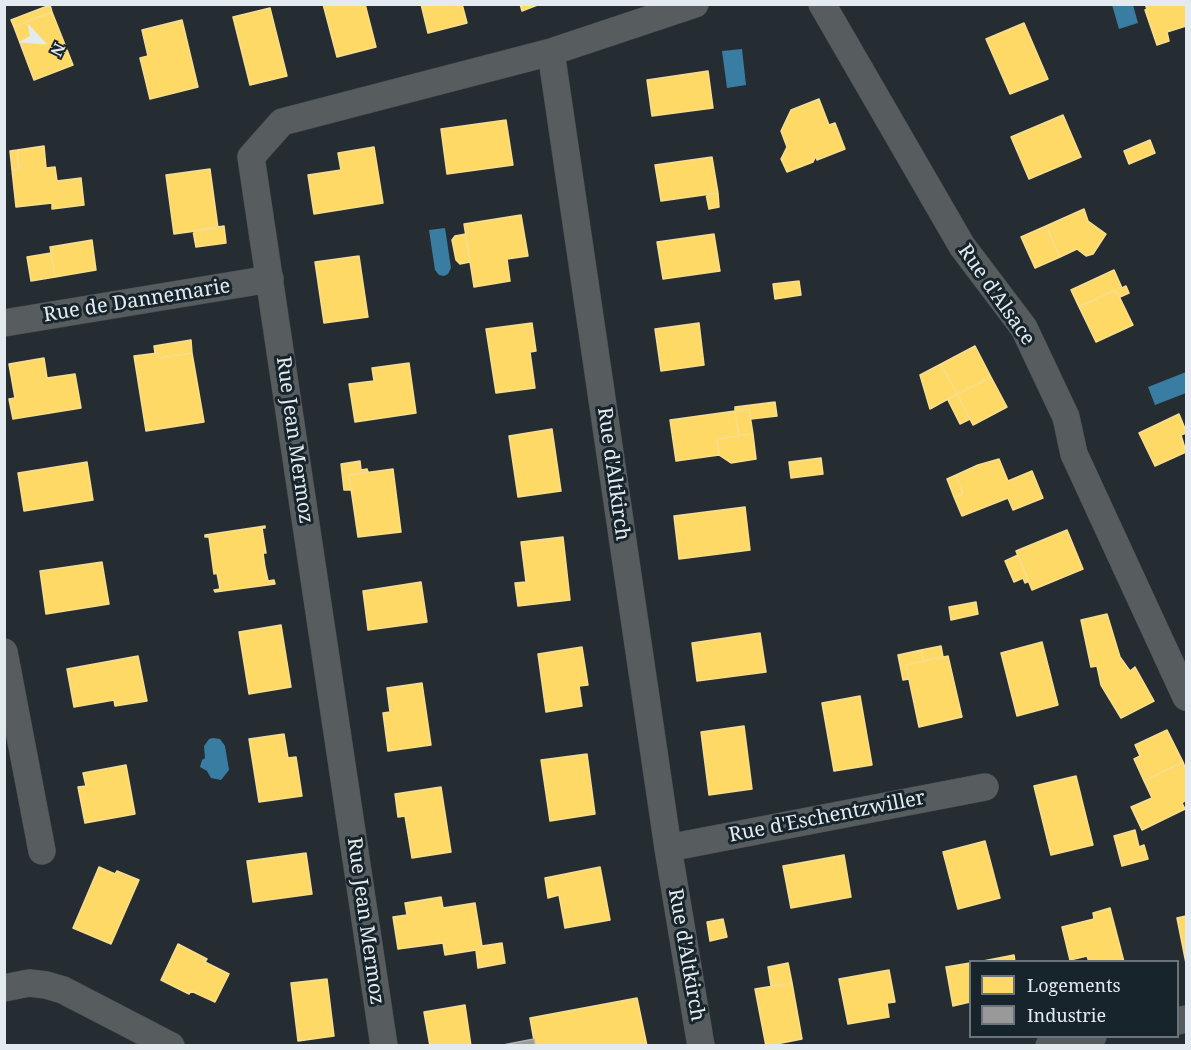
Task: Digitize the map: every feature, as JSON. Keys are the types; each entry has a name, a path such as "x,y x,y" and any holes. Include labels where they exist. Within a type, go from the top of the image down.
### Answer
{"street":[{"path":"551,52 695,4"},
{"name":"Rue d'Alsace","path":"822,4 962,246 1024,328 1066,417 1074,454 1186,697"},
{"name":"Rue Jean Mermoz","path":"384,1046 251,157 282,122 551,52"},
{"name":"Rue d'Altkirch","path":"551,52 668,848 701,1046"},
{"name":"Rue de Dannemarie","path":"4,323 270,279"},
{"path":"4,652 42,851"},
{"name":"Rue d'Eschentzwiller","path":"668,848 986,787"},
{"path":"4,988 29,983 63,990 171,1046"},
{"path":"1049,1046 1085,1038"}],"water":[{"path":"1112,5 1133,5 1138,23 1119,29"},
{"path":"742,49 746,85 727,88 722,51"},
{"path":"445,228 451,268 444,276 439,275 435,270 429,230"},
{"path":"1186,372 1186,393 1155,405 1148,387"},
{"path":"209,739 220,739 225,746 229,770 221,780 211,778 207,771 200,767 205,758 204,746"}],"building: Logements":[{"path":"323,4 365,4 376,47 337,57"},
{"path":"421,4 462,4 467,23 428,33"},
{"path":"520,4 540,4 522,11"},
{"path":"1145,4 1186,4 1186,26 1167,32 1169,41 1157,45"},
{"path":"50,5 52,12 14,27 11,20"},
{"path":"270,8 287,76 250,85 233,17"},
{"path":"52,12 73,65 34,80 14,27"},
{"path":"182,20 198,87 150,99 140,58 148,56 142,30"},
{"path":"1024,23 1048,79 1010,94 986,39"},
{"path":"708,71 713,108 652,116 647,80"},
{"path":"819,99 829,125 835,123 845,149 817,160 816,156 813,162 787,172 781,159 787,147 781,131 791,110"},
{"path":"1063,115 1081,157 1029,179 1011,137"},
{"path":"506,120 513,165 447,174 441,129"},
{"path":"1150,140 1155,153 1129,164 1124,151"},
{"path":"44,146 46,168 55,167 57,181 81,178 84,205 52,209 52,203 16,207 12,170 19,169 17,150"},
{"path":"374,147 383,203 314,214 308,175 341,170 338,153"},
{"path":"17,150 19,169 12,170 10,151"},
{"path":"712,157 718,193 661,201 655,165"},
{"path":"210,169 218,228 174,234 166,175"},
{"path":"718,193 719,207 709,209 706,194"},
{"path":"1084,209 1088,221 1106,234 1093,254 1086,256 1077,249 1060,257 1046,226"},
{"path":"521,215 528,256 507,259 510,281 474,287 464,224"},
{"path":"224,226 226,243 196,247 193,231"},
{"path":"1046,226 1060,257 1035,268 1021,237"},
{"path":"466,234 470,262 460,264 456,260 452,240 455,236"},
{"path":"714,234 720,271 663,279 657,242"},
{"path":"92,240 96,270 55,277 50,247"},
{"path":"51,253 55,277 31,281 27,257"},
{"path":"359,256 368,317 324,323 315,262"},
{"path":"1114,270 1122,288 1126,286 1129,293 1120,297 1116,290 1079,307 1071,290"},
{"path":"799,281 801,295 775,299 773,284"},
{"path":"1116,290 1133,325 1096,342 1079,307"},
{"path":"532,323 536,351 530,352 535,388 496,393 486,329"},
{"path":"699,323 704,365 661,371 655,329"},
{"path":"191,340 192,353 159,358 158,353 155,353 154,346"},
{"path":"975,346 991,377 957,394 941,364"},
{"path":"158,353 159,358 192,353 204,422 146,431 134,356"},
{"path":"44,358 47,378 75,374 81,408 13,419 9,399 15,398 9,364"},
{"path":"409,363 416,413 355,422 349,384 374,381 372,368"},
{"path":"941,364 957,394 930,409 920,375"},
{"path":"991,377 1007,407 973,425 957,394"},
{"path":"957,394 970,419 960,424 948,400"},
{"path":"775,402 777,416 751,419 749,409 735,411 735,407"},
{"path":"749,409 753,434 739,436 735,411"},
{"path":"735,411 739,436 717,439 719,455 676,461 670,420"},
{"path":"1179,414 1186,431 1181,435 1186,452 1155,466 1139,433"},
{"path":"552,429 561,491 518,497 509,436"},
{"path":"753,434 756,459 731,463 719,455 717,439"},
{"path":"821,458 823,474 791,478 789,462"},
{"path":"999,459 1008,481 1032,471 1043,498 1013,510 1008,498 962,516 954,497 963,494 956,475"},
{"path":"360,461 361,470 367,469 368,472 349,475 351,490 344,490 341,464"},
{"path":"87,462 93,500 24,511 18,473"},
{"path":"393,469 401,532 358,537 349,475"},
{"path":"956,475 963,494 954,497 947,479"},
{"path":"745,507 750,550 679,559 674,516"},
{"path":"265,526 262,528 266,553 263,553 265,567 268,581 274,580 275,584 215,592 214,590 220,589 217,573 214,574 209,537 205,535"},
{"path":"1067,530 1083,569 1032,590 1016,551"},
{"path":"563,537 570,600 518,606 515,583 526,582 521,542"},
{"path":"1018,555 1029,581 1025,583 1023,578 1014,582 1005,561"},
{"path":"102,562 109,604 46,614 40,571"},
{"path":"421,582 427,622 368,630 363,591"},
{"path":"976,602 978,614 951,620 949,607"},
{"path":"1107,614 1120,657 1130,671 1135,667 1154,701 1121,718 1101,685 1097,666 1091,667 1081,620"},
{"path":"281,625 291,687 249,694 239,632"},
{"path":"760,633 766,672 697,681 692,643"},
{"path":"1042,642 1058,705 1017,716 1001,653"},
{"path":"941,646 943,657 923,661 921,650"},
{"path":"582,647 588,685 579,686 582,706 546,712 538,654"},
{"path":"921,650 923,661 906,665 909,679 903,680 898,655"},
{"path":"138,656 147,701 115,706 114,700 74,707 67,669"},
{"path":"948,656 962,717 919,727 906,665"},
{"path":"422,683 431,745 388,751 383,713 390,712 387,688"},
{"path":"860,696 872,765 834,771 822,703"},
{"path":"744,726 752,789 709,795 701,732"},
{"path":"1167,730 1183,762 1144,781 1134,759 1140,756 1135,745"},
{"path":"284,734 288,758 296,757 302,796 259,802 249,739"},
{"path":"587,754 595,814 550,821 541,760"},
{"path":"1183,762 1186,770 1186,800 1182,803 1185,809 1142,830 1131,807 1152,798 1144,781"},
{"path":"126,765 135,814 85,823 78,787 86,786 83,773"},
{"path":"1076,776 1093,845 1051,855 1034,786"},
{"path":"441,787 451,852 412,858 405,816 398,817 395,794"},
{"path":"1135,830 1139,847 1144,845 1148,859 1122,866 1114,836"},
{"path":"985,841 1000,898 958,909 943,852"},
{"path":"306,853 312,894 253,902 247,861"},
{"path":"844,855 851,897 791,908 783,866"},
{"path":"99,867 139,880 111,944 73,928"},
{"path":"600,867 610,920 565,928 559,895 548,898 545,878"},
{"path":"441,897 443,908 475,903 482,946 502,943 505,963 478,968 476,950 445,955 443,943 398,949 393,917 407,915 405,903"},
{"path":"1110,908 1123,960 1088,960 1087,956 1070,960 1062,927 1094,919 1093,913"},
{"path":"1186,916 1186,963 1177,918"},
{"path":"723,919 727,937 710,941 707,922"},
{"path":"178,944 207,959 205,962 229,974 215,1002 191,991 189,994 161,980"},
{"path":"1014,955 1015,960 988,960"},
{"path":"788,963 792,983 771,986 768,967"},
{"path":"969,963 969,1002 953,1006 946,967"},
{"path":"889,970 895,1002 887,1003 889,1017 848,1024 839,979"},
{"path":"327,979 334,1036 298,1041 291,983"},
{"path":"792,983 802,1039 766,1046 755,989"},
{"path":"637,998 647,1046 535,1046 530,1018"},
{"path":"465,1005 471,1046 430,1046 424,1012"}],"building: Industrie":[{"path":"534,1039 535,1046 503,1045"}]}
